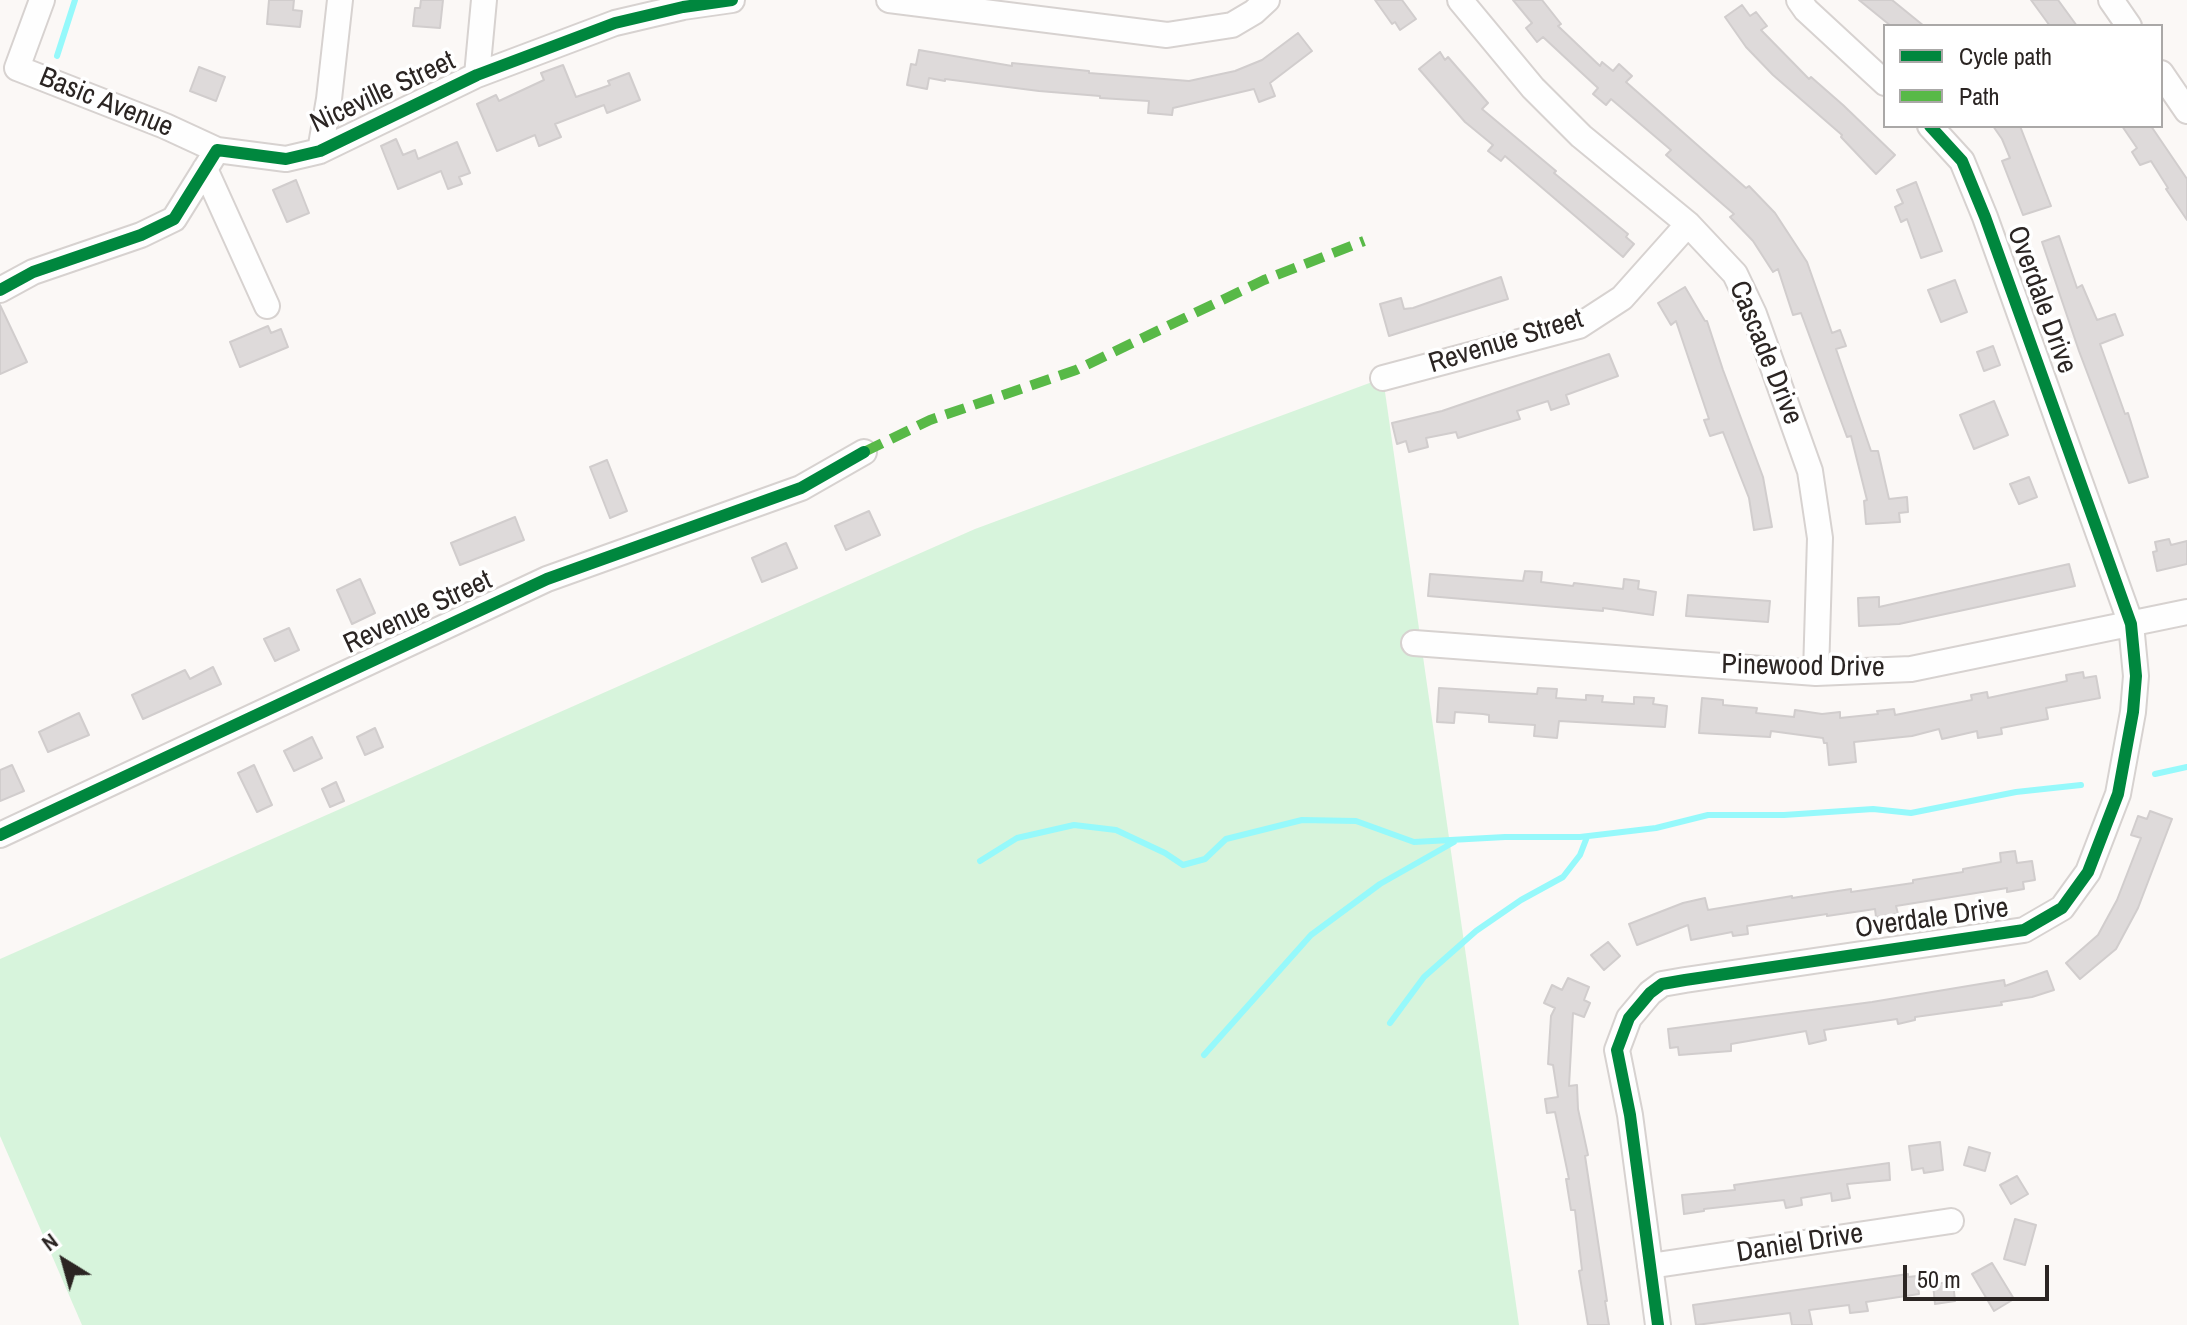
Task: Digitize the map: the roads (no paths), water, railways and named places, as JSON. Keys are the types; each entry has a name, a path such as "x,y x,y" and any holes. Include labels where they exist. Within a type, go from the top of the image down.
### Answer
{"street":[{"name":"Basic Avenue","path":"42,0 8,73 165,126 211,159"},
{"path":"320,151 340,0"},
{"path":"477,75 484,0"},
{"name":"Niceville Street","path":"211,159 286,159 320,151 616,12 732,0"},
{"path":"889,0 1167,35 1232,25 1267,0"},
{"name":"Cascade Drive","path":"1460,0 1533,88 1581,136 1688,224 1735,274 1754,314 1810,471 1820,538 1816,673"},
{"path":"1799,0 1883,81"},
{"path":"2111,0 2128,24"},
{"path":"2163,76 2187,111"},
{"name":"Overdale Drive","path":"1658,1325 1630,1115 1617,1050 1629,1018 1650,993 1662,984 2024,930 2062,908 2088,872 2118,794 2135,688 2131,624 1985,217 1962,161 1932,128"},
{"path":"0,290 33,272 141,235 174,219 211,159"},
{"path":"211,159 267,306"},
{"name":"Revenue Street","path":"1383,378 1579,326 1622,298 1688,224"},
{"name":"Revenue Street","path":"0,835 547,579 801,488 864,452"},
{"name":"Pinewood Drive","path":"1414,643 1816,673 1911,669 2187,612"},
{"name":"Daniel Drive","path":"1650,1266 1951,1221"}],"waterway":[{"path":"57,56 75,0"},
{"path":"2155,774 2187,767"},
{"path":"980,861 1017,838 1074,825 1116,830 1183,865 1205,859 1226,839 1302,820 1356,821 1414,842 1580,837 1656,828 1708,815 1784,815 1873,809 1911,813 2016,792 2081,785"},
{"path":"1390,1023 1424,977 1476,931 1521,900 1563,877 1580,855 1587,837"},
{"path":"1204,1055 1311,935 1380,884 1454,842"}]}
